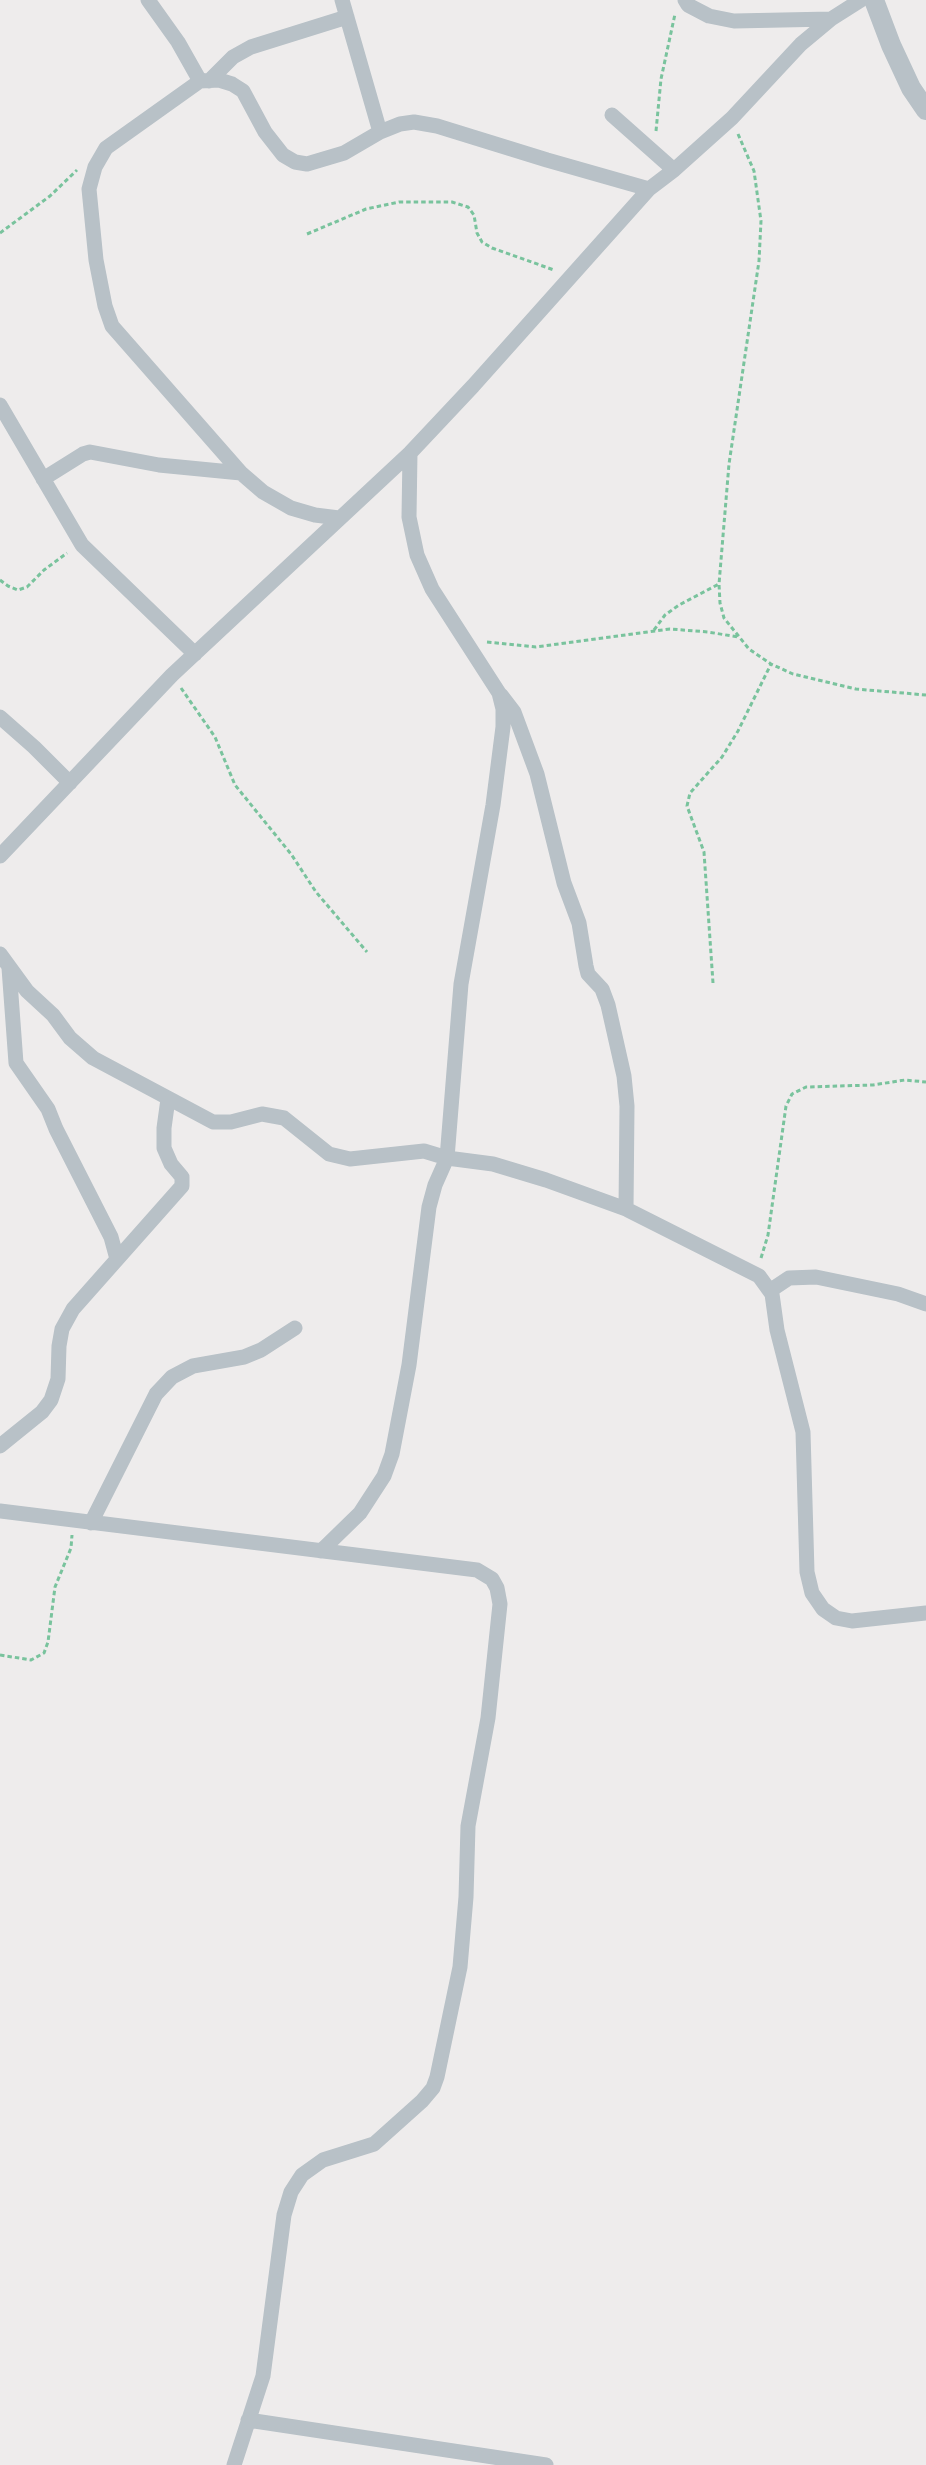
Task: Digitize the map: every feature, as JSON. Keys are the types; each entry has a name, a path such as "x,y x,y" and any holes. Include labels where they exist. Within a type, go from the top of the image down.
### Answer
{"street":[{"path":"148,0 204,81"},
{"path":"342,0 380,132"},
{"path":"0,856 172,675 410,453 649,189 674,170 732,118 801,44 831,19 861,0"},
{"path":"874,0 911,88 926,110"},
{"path":"680,5 688,5 709,16 734,21 831,19"},
{"path":"339,518 315,515 291,508 263,492 241,473 112,326 105,306 96,260 89,189 94,167 106,148 204,81 233,57 251,47 347,17"},
{"path":"204,81 219,80 243,91 265,132 283,155 295,162 307,164 344,153 380,132 400,124 414,122 438,126 649,189"},
{"path":"612,115 674,170"},
{"path":"0,405 82,545 195,654"},
{"path":"44,479 83,454 90,452 159,465 241,473"},
{"path":"410,453 409,517 417,555 432,589 499,693 514,712 548,812 564,883 579,923 588,974 602,989 610,1016 624,1076 627,1106 626,1209"},
{"path":"321,1551 360,1513 384,1476 392,1454 409,1365 429,1207 435,1185 447,1158 461,984 493,805 503,727 503,709 499,693"},
{"path":"0,717 70,783"},
{"path":"0,954 9,969 70,1038 88,1053 168,1100 213,1122 231,1122 262,1114 284,1118 329,1154 350,1159 424,1150 447,1158 494,1164 626,1209 757,1274 771,1290 777,1330 803,1431 807,1572 812,1593 823,1609 836,1618 852,1622 926,1613"},
{"path":"9,969 16,1063 48,1109 111,1237 117,1259"},
{"path":"0,1446 42,1412 51,1400 58,1379 62,1329 74,1309 182,1186 182,1178 171,1164 164,1148 168,1100"},
{"path":"771,1290 789,1278 816,1277 898,1294 926,1304"},
{"path":"92,1522 156,1394 172,1377 192,1366 244,1357 261,1350 295,1328"},
{"path":"0,1511 477,1570 492,1579 497,1588 500,1604 488,1718 468,1826 466,1897 460,1967 438,2077 433,2088 422,2101 374,2144 323,2160 302,2175 291,2192 284,2215 262,2376 234,2465"},
{"path":"248,2420 546,2465"}],"path":[{"path":"657,156 658,101 680,5"},
{"path":"732,118 754,171 761,221 759,261 729,464 719,584 724,618 749,650 793,674 856,689 926,695"},
{"path":"0,233 50,196 80,167"},
{"path":"308,234 366,208 399,202 452,202 468,207 474,215 477,233 482,242 492,248 545,265 568,277"},
{"path":"0,580 18,590 27,587 60,556 82,545"},
{"path":"652,631 665,615 679,605 719,584"},
{"path":"462,637 513,646 536,647 652,631 686,629 738,637"},
{"path":"713,983 704,852 687,806 690,793 722,757 753,703 771,664"},
{"path":"172,675 215,737 235,785 291,854 316,892 367,952"},
{"path":"757,1274 768,1235 786,1106 792,1094 806,1087 873,1085 905,1080 926,1082"},
{"path":"0,1655 31,1660 44,1653 48,1642 55,1587 71,1548 72,1533 66,1520"}]}
